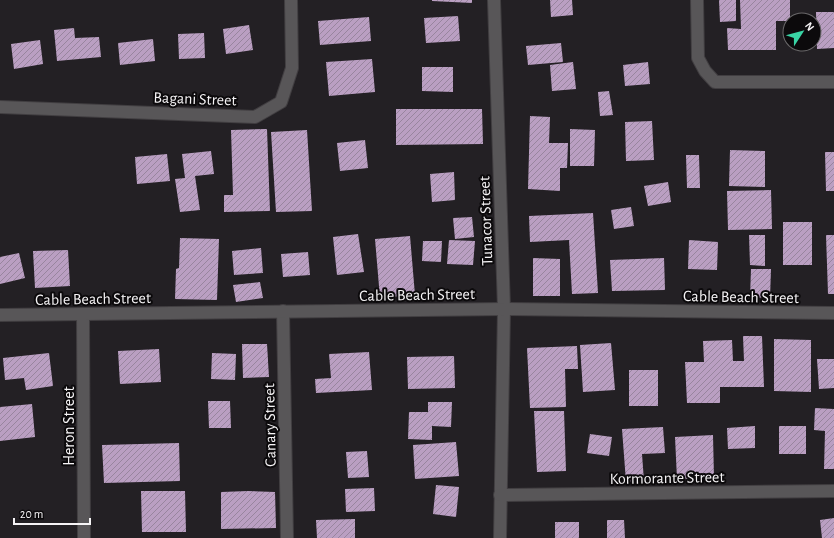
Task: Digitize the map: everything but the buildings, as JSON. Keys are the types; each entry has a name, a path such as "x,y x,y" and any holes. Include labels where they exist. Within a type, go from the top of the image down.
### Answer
{"street":[{"name":"Bagani Street","path":"0,107 255,117 281,102 292,68 291,0"},
{"name":"Tunacor Street","path":"494,0 504,309 500,538"},
{"path":"696,0 698,58 705,71 715,82 834,82"},
{"name":"Cable Beach Street","path":"0,315 504,309 834,313"},
{"name":"Canary Street","path":"283,311 287,538"},
{"name":"Heron Street","path":"83,314 84,538"},
{"name":"Kormorante Street","path":"500,495 834,490"}]}
